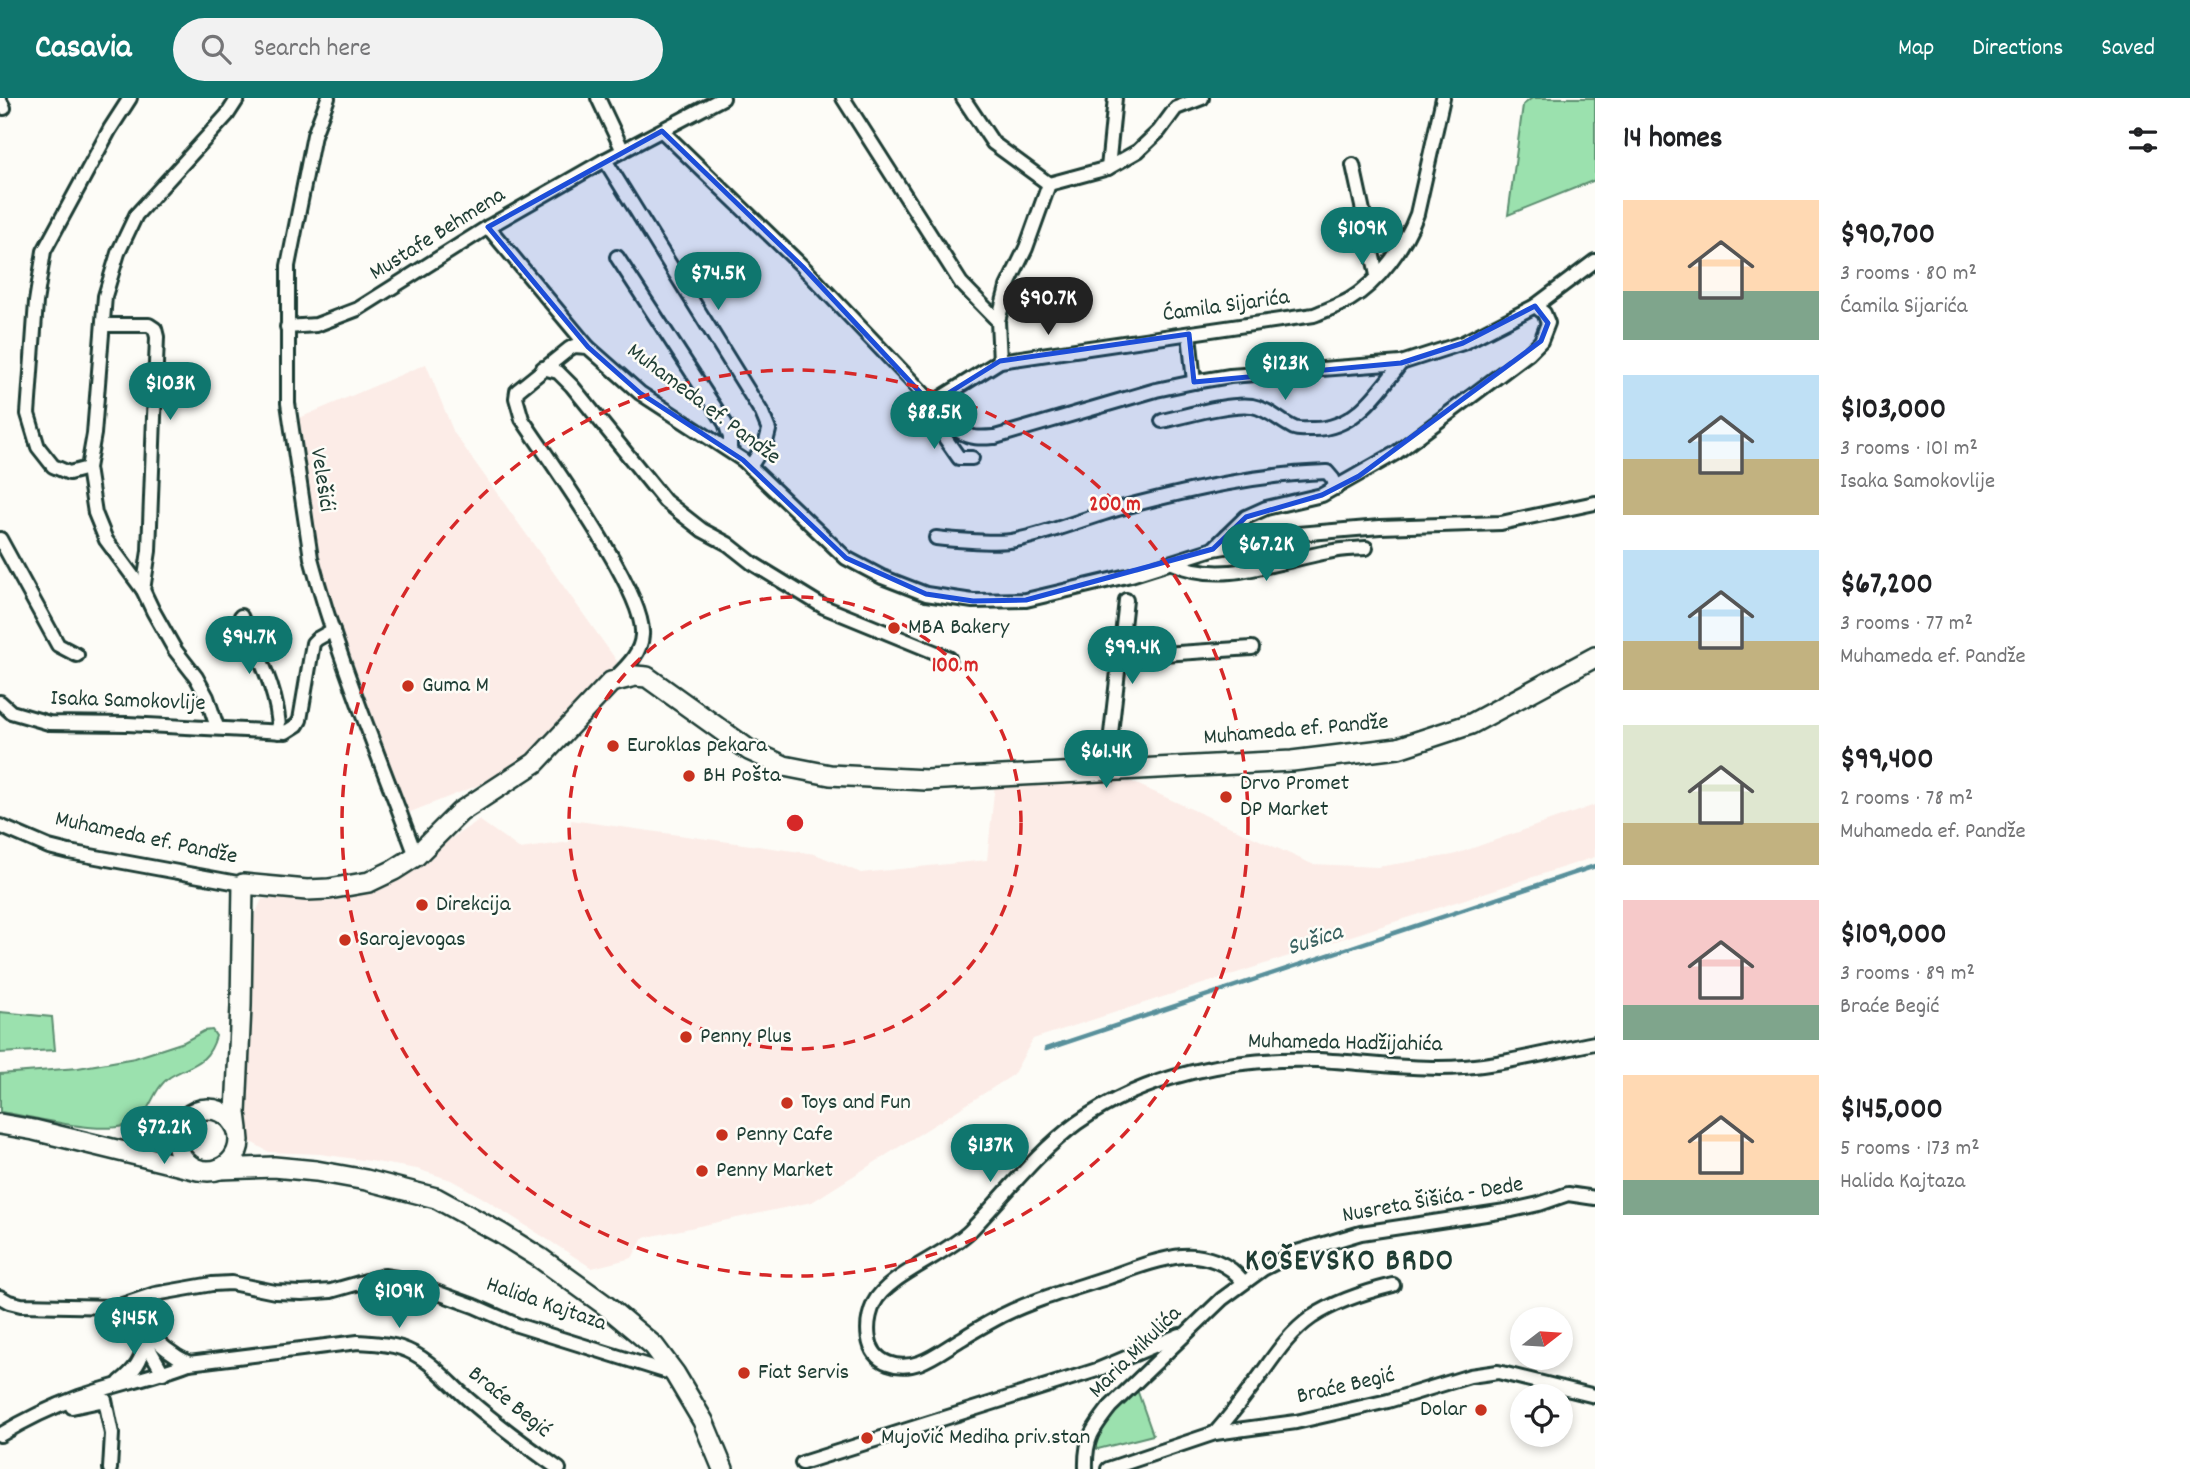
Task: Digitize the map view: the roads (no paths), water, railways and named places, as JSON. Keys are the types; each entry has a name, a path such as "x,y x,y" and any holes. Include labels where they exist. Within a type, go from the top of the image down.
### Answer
{"street":[{"path":"88,468 69,473 53,466 38,447 29,414 36,302 44,251 104,139 130,98"},
{"name":"Isaka Samokovlije","path":"217,727 207,697 196,677 175,650 144,590 106,540 95,513 88,468 94,434 105,296 118,253 136,215 227,115 238,98"},
{"name":"Velešići","path":"328,98 314,135 288,266 288,403 311,558 333,630 416,856"},
{"path":"598,98 623,151"},
{"name":"Mustafe Behmena","path":"287,327 316,325 358,309 488,228 605,160 723,98"},
{"path":"843,98 961,283 998,321"},
{"path":"963,98 993,143 1049,184"},
{"path":"1108,168 1115,98"},
{"path":"1049,184 1108,168 1138,151 1159,131 1176,108 1202,98"},
{"name":"Ćamila Sijarića","path":"931,404 1000,361 1314,315 1351,299 1377,275 1401,247 1410,231 1417,214 1443,98"},
{"path":"662,131 803,267 931,404 959,431 976,438 995,437 1156,390 1194,382 1243,375 1401,363 1463,344 1535,306 1595,261"},
{"path":"605,160 762,413 769,430 766,442 750,467"},
{"path":"1353,165 1377,275"},
{"path":"1000,361 998,321 1007,287 1026,247 1049,184"},
{"name":"Muhameda ef. Pandže","path":"488,228 588,347 640,393 730,451 750,467 846,558 882,577 926,594 973,601 1026,600 1131,575 1213,549 1298,534 1380,527 1501,523 1595,503"},
{"path":"617,257 725,423 730,437 730,451"},
{"name":"Muhameda ef. Pandže","path":"1213,549 1246,517 1266,508 1322,495 1396,453 1529,354 1541,341 1548,323 1544,313 1535,306"},
{"path":"104,325 149,325 155,330 157,337 149,551 144,590"},
{"path":"1189,334 1194,382"},
{"name":"Muhameda ef. Pandže","path":"0,826 49,847 69,852 243,884 307,890 349,887 369,882 416,856 460,812 535,763 633,661 643,637 638,609 611,556 522,419 516,398 517,391 574,346 588,347"},
{"path":"1162,421 1218,409 1251,406 1271,412 1296,429 1321,430 1353,418 1376,396 1401,363"},
{"path":"543,368 558,372 572,386 665,501 702,530 824,607 949,658"},
{"path":"931,404 938,428 959,458 972,458"},
{"path":"936,538 1013,541 1127,507 1247,480 1298,473 1327,472 1336,488"},
{"name":"Isaka Samokovlije","path":"0,539 58,645 77,654"},
{"path":"1173,563 1190,571 1227,573 1329,551 1366,548"},
{"path":"1107,769 1126,600"},
{"path":"242,617 272,688 278,709 279,732 293,729 300,720 311,648 317,639 333,630"},
{"path":"1119,657 1252,648"},
{"name":"Muhameda ef. Pandže","path":"611,682 647,677 749,750 785,766 831,775 926,780 1292,761 1398,748 1471,724 1595,657"},
{"name":"Isaka Samokovlije","path":"0,702 11,712 49,723 217,727 279,732"},
{"name":"Muhameda ef. Pandže","path":"238,1135 236,1113 243,884"},
{"name":"Muhameda Hadžijahića","path":"1243,1282 1238,1274 1217,1262 1185,1256 1161,1260 1004,1315 927,1361 900,1367 885,1362 873,1352 868,1336 875,1301 894,1282 967,1234 1045,1151 1078,1123 1133,1091 1200,1070 1248,1062 1318,1060 1441,1068 1485,1064 1595,1043"},
{"path":"123,1152 167,1143 177,1135 186,1118 193,1112 212,1108 238,1078"},
{"path":"212,1108 230,1117 238,1135 258,1158 274,1167"},
{"path":"0,1125 34,1130 208,1171 220,1169 234,1158 238,1135"},
{"path":"177,1135 180,1153 187,1163 198,1170"},
{"name":"Halida Kajtaza","path":"220,1169 274,1167 366,1180 436,1198 500,1233 605,1305 654,1346 675,1374 703,1421 723,1469"},
{"name":"Nusreta Šišića - Dede","path":"1243,1282 1297,1252 1361,1233 1512,1210 1568,1194 1595,1198"},
{"name":"Halida Kajtaza","path":"0,1297 21,1305 116,1307 155,1294 212,1283 302,1293 331,1291 384,1276 397,1278 474,1306 517,1325 675,1374"},
{"name":"Maria Mikulića","path":"1086,1469 1085,1448 1095,1426 1110,1407 1222,1298 1243,1282"},
{"path":"1215,1433 1284,1343 1311,1318 1331,1306 1393,1285"},
{"path":"116,1307 139,1323 158,1343 189,1363"},
{"path":"139,1323 145,1342 163,1373"},
{"path":"802,1464 1097,1370 1186,1332"},
{"path":"114,1387 133,1372 140,1362 145,1342"},
{"name":"Braće Begić","path":"24,1421 80,1397 189,1363 358,1342 383,1343 401,1348 434,1366 504,1429 559,1469"},
{"name":"Braće Begić","path":"1108,1469 1215,1433 1296,1422 1388,1401 1470,1376 1498,1372 1595,1396"},
{"path":"0,1435 24,1421 105,1400 112,1434 110,1469"}],"waterway":[{"name":"Sušica","path":"1046,1049 1595,866"}],"place":[{"name":"MBA Bakery","path":"894,628"},
{"name":"Guma M","path":"408,686"},
{"name":"Euroklas pekara","path":"613,746"},
{"name":"BH Pošta","path":"689,776"},
{"name":"Drvo Promet DP Market","path":"1226,797"},
{"name":"Direkcija","path":"422,905"},
{"name":"Sarajevogas","path":"345,940"},
{"name":"Penny Plus","path":"686,1037"},
{"name":"Toys and Fun","path":"787,1103"},
{"name":"Penny Cafe","path":"722,1135"},
{"name":"Penny Market","path":"702,1171"},
{"name":"Fiat Servis","path":"744,1373"},
{"name":"Dolar","path":"1481,1410"},
{"name":"Mujović Mediha priv.stan","path":"867,1438"}],"district":[{"name":"KOŠEVSKO BRDO","path":"1350,1263"}]}
